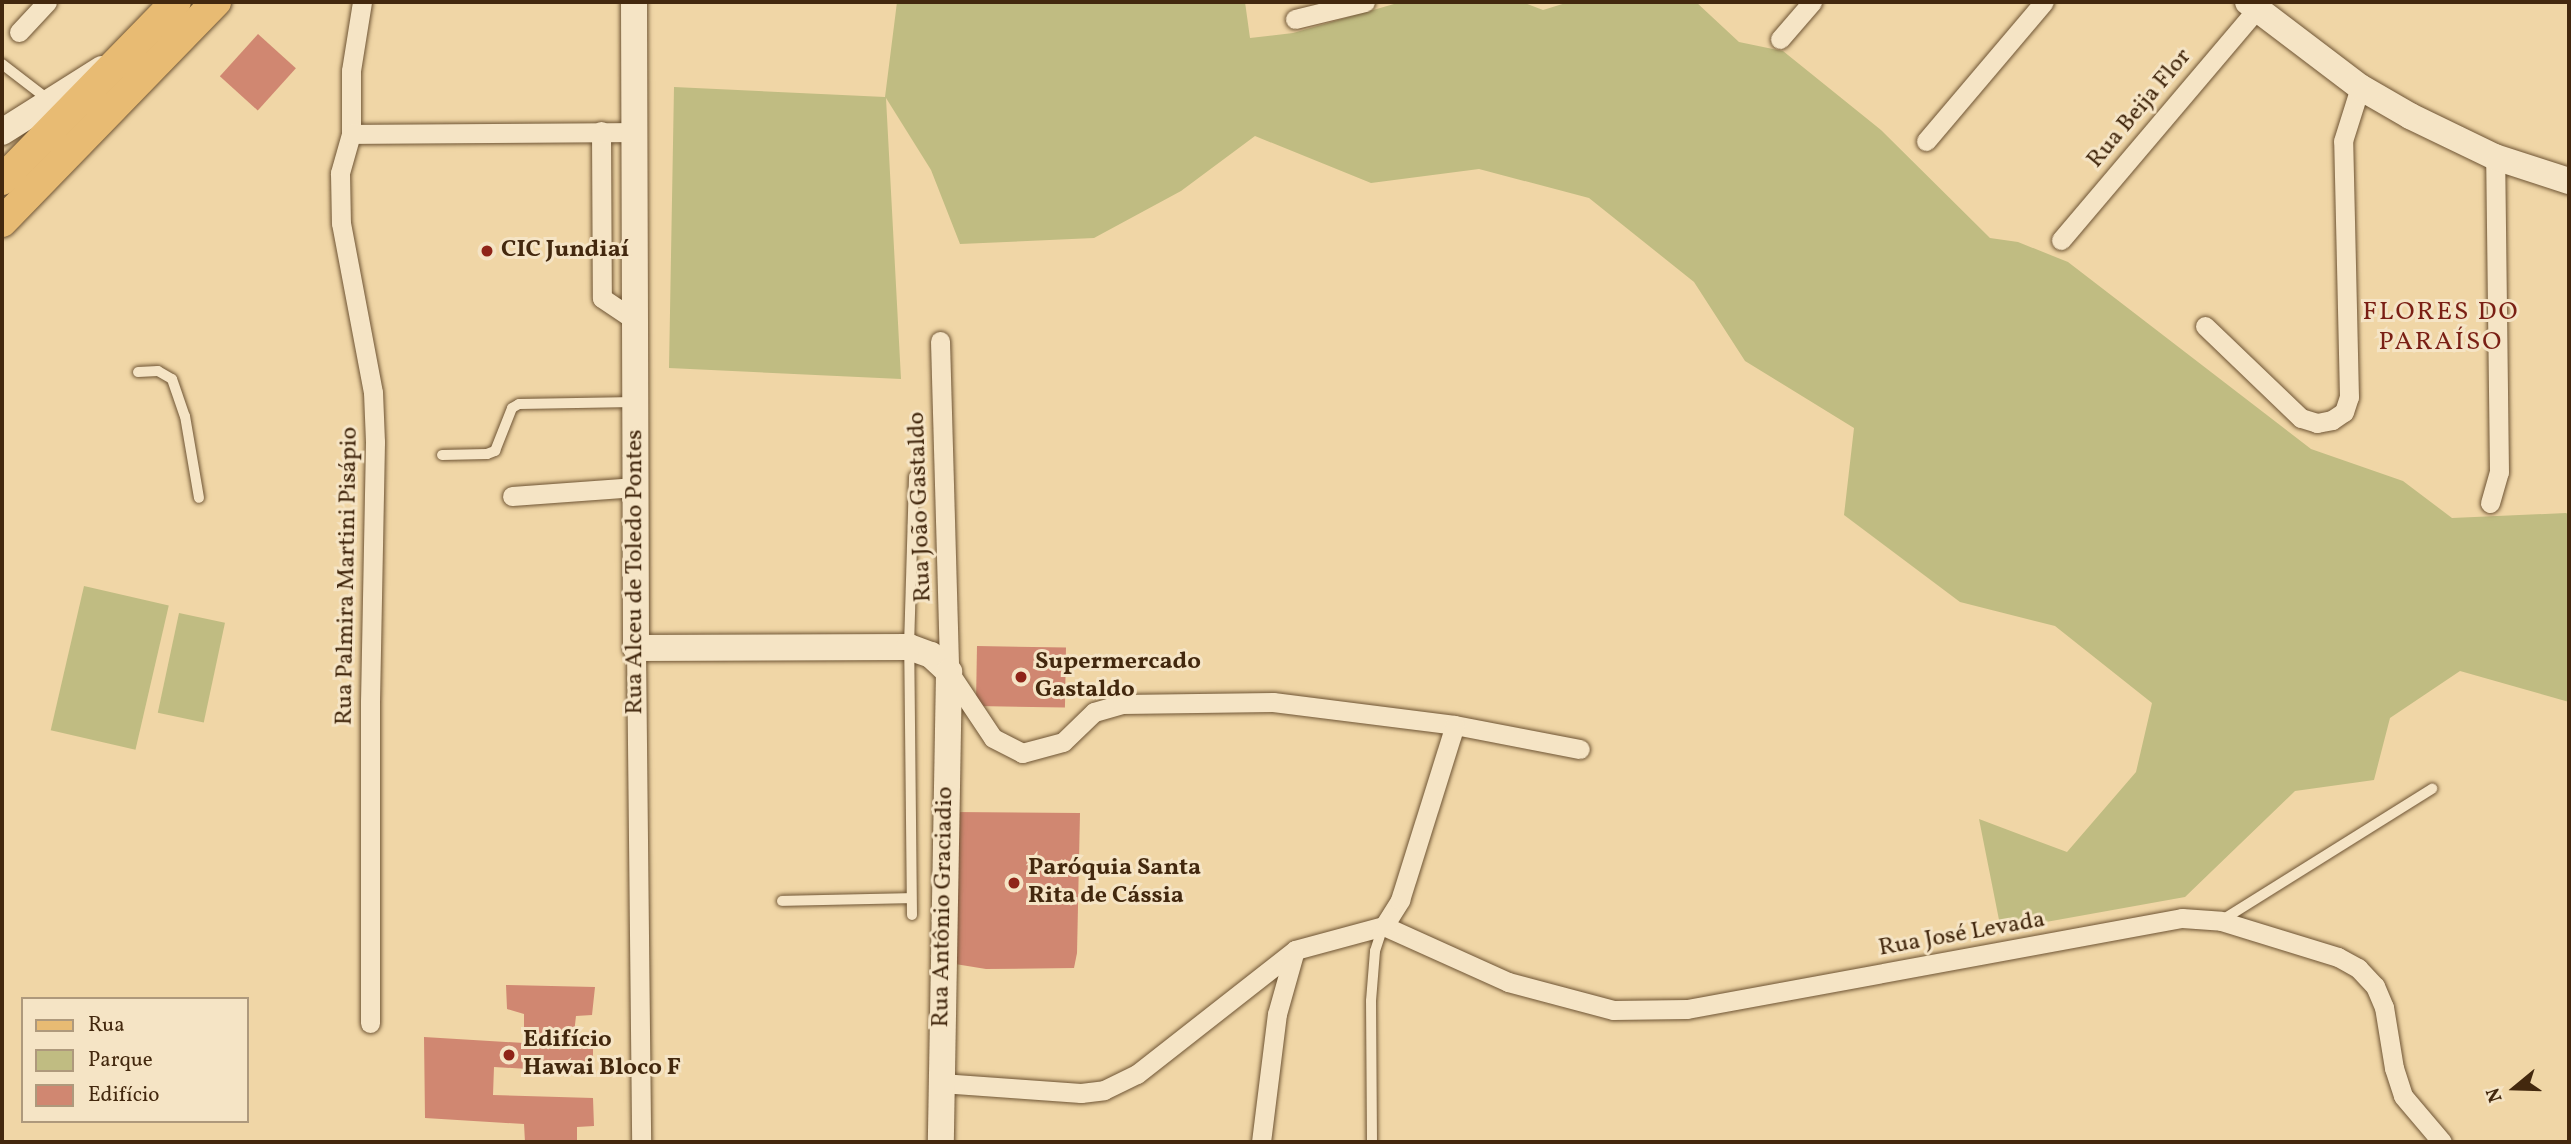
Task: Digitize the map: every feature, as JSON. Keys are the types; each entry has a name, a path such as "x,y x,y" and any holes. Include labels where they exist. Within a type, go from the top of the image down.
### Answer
{"main road":[{"path":"2,180 176,2"},
{"path":"2,222 216,2"},
{"name":"Rua Alceu de Toledo Pontes","path":"634,2 636,648"},
{"path":"2252,6 2360,87 2495,157 2569,181"},
{"path":"2,132 127,54"},
{"path":"636,648 909,647 931,655 949,672"},
{"name":"Rua Antônio Graciadio","path":"941,1142 949,672"}],"street":[{"path":"19,32 47,2"},
{"name":"Rua Palmira Martini Pisápio","path":"362,2 351,71 351,134 340,173 341,223 373,392 375,442 370,701 370,1023"},
{"path":"1294,19 1365,2"},
{"path":"1780,39 1812,2"},
{"path":"1926,141 2044,2"},
{"name":"Rua Beija Flor","path":"2061,240 2252,6"},
{"path":"2205,327 2301,418 2317,423 2332,420 2344,412 2349,397 2343,141 2360,87"},
{"path":"601,131 602,298 635,320"},
{"path":"351,134 634,132"},
{"path":"2490,503 2499,472 2495,157"},
{"name":"Rua João Gastaldo","path":"940,341 949,672"},
{"path":"512,496 636,487"},
{"name":"Rua Alceu de Toledo Pontes","path":"636,648 641,1142"},
{"path":"949,672 993,738 1022,753 1063,742 1094,712 1122,704 1273,702 1455,726 1580,749"},
{"path":"941,1083 1081,1093 1104,1090 1137,1074 1295,950 1384,926 1400,900 1455,726"},
{"name":"Rua José Levada","path":"1384,926 1508,982 1613,1010 1687,1009 2182,918 2221,920 2338,957 2358,968 2375,986 2384,1007 2394,1068 2403,1096 2442,1142"},
{"path":"1261,1142 1277,1014 1295,950"}],"lane":[{"path":"2,64 49,101"},
{"path":"138,372 158,371 172,379 185,416 199,498"},
{"path":"442,456 487,454 495,451 512,408 519,404 635,402"},
{"path":"912,915 909,647 914,476"},
{"path":"2221,920 2432,789"},
{"path":"782,901 911,898"},
{"path":"1373,1142 1371,1001 1375,951 1384,926"}],"green space":[{"path":"897,2 1245,2 1250,38 1293,33 1401,2 1522,2 1543,10 1569,2 1696,2 1739,42 1783,51 1881,130 1990,238 2018,242 2068,262 2311,449 2403,481 2452,518 2569,515 2569,702 2460,671 2390,718 2374,780 2295,791 2185,897 2001,930 1979,819 2067,852 2136,772 2152,703 2055,626 1960,602 1844,515 1854,428 1745,361 1694,282 1589,198 1479,169 1371,183 1255,136 1181,191 1094,238 960,244 931,170 886,98 901,379 669,368 674,87 885,97"},
{"path":"84,586 169,606 135,750 51,730"},
{"path":"179,613 225,623 204,723 158,713"}],"building":[{"path":"258,34 296,68 258,110 220,76"},
{"name":"Supermercado Gastaldo","path":"977,646 1066,648 1065,708 976,706"},
{"name":"Paróquia Santa Rita de Cássia","path":"952,812 1080,813 1077,953 1074,968 986,969 949,963"},
{"name":"Edifício Hawai Bloco F","path":"506,985 595,987 592,1015 576,1016 573,1042 593,1042 593,1073 494,1067 493,1095 593,1098 594,1126 577,1127 577,1142 525,1142 524,1124 425,1118 424,1037 524,1043 524,1014 507,1009"}],"place":[{"name":"CIC Jundiaí","path":"487,251"},
{"name":"Supermercado Gastaldo","path":"1021,677"},
{"name":"Paróquia Santa Rita de Cássia","path":"1014,883"},
{"name":"Edifício Hawai Bloco F","path":"509,1055"}],"district":[{"name":"FLORES DO PARAÍSO","path":"2441,328"}]}
